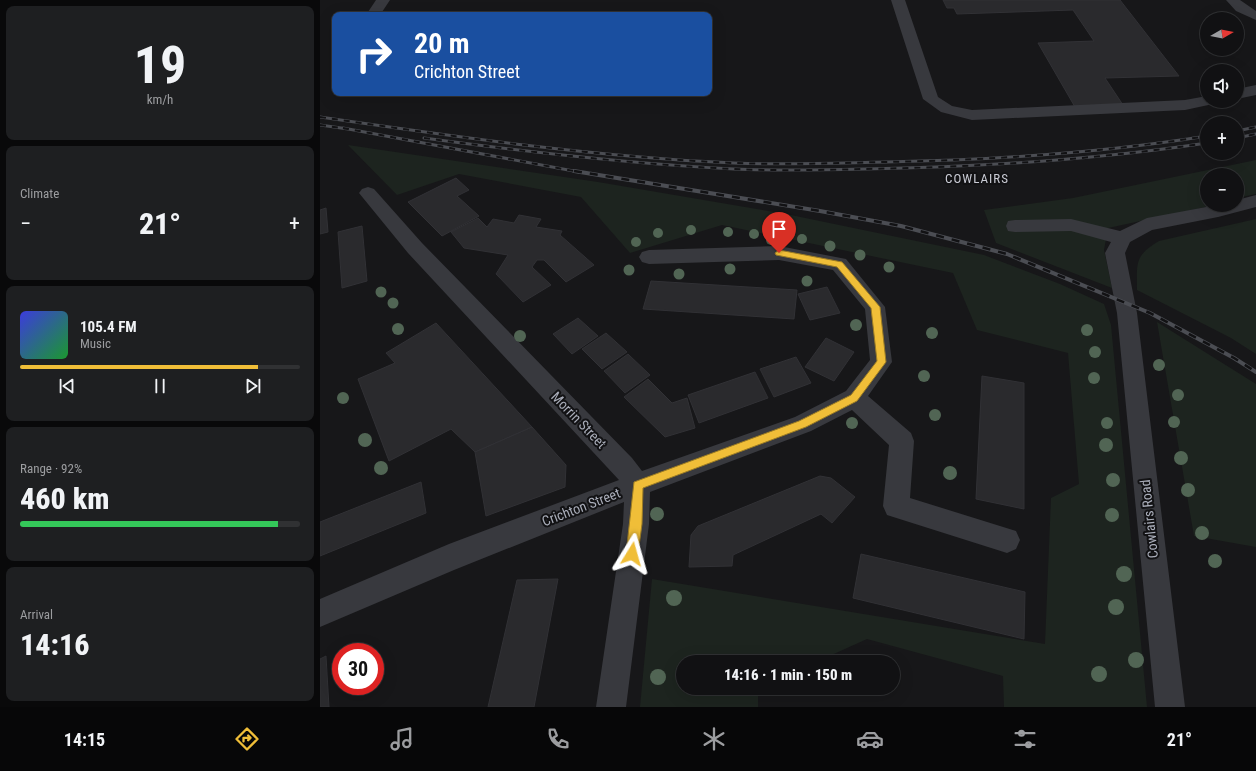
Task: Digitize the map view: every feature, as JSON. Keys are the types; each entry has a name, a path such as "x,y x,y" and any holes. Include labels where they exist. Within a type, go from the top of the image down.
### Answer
{"street":[{"path":"375,12 383,0"},
{"path":"898,0 931,99 947,109 972,115 1186,105 1200,102"},
{"path":"1233,0 1241,8 1256,16"},
{"path":"1244,93 1256,90"},
{"name":"Morrin Street","path":"368,193 415,248 623,466 638,485"},
{"path":"1015,226 1071,225 1122,238 1147,224 1218,211 1256,200"},
{"name":"Cowlairs Road","path":"1122,238 1115,253 1129,331 1170,707"},
{"name":"Crichton Street","path":"320,613 449,558 638,485 803,424 854,398 881,362 875,307 839,264 779,253 649,257"},
{"path":"854,398 902,441 896,506 1007,540"},
{"path":"611,707 636,524 638,485"}],"shaded area":[{"path":"348,145 598,182 786,214 984,255 1060,284 1104,304 1111,325 1147,707 1004,707 1003,676 867,639 832,655 676,655 676,695 758,695 758,707 640,707 652,579 1045,644 1051,498 1079,484 1068,353 977,330 953,273 722,225 630,253 581,197 459,174 397,195"},
{"path":"1256,160 1256,194 1244,197 1244,168 1217,168"},
{"path":"1200,172 1200,208 1108,228 1104,250 1112,288 996,243 984,210 1073,198"},
{"path":"1256,219 1256,354 1231,338 1137,290 1137,267 1141,256 1151,246 1159,241"},
{"path":"1157,322 1256,384 1256,547 1194,536"}],"building":[{"path":"943,0 1120,0 1179,76 1105,78 1123,105 1075,107 1038,43 1094,41 1073,10 957,14 954,8 947,8"},
{"path":"456,178 469,190 457,196 479,216 442,236 408,202"},
{"path":"326,208 328,232 320,234 320,210"},
{"path":"519,215 541,219 536,227 562,231 560,235 594,265 566,282 544,260 537,260 532,267 551,285 523,302 496,274 508,255 464,248 451,232 478,218 487,227 493,219 514,223"},
{"path":"362,226 367,281 342,288 338,232"},
{"path":"651,281 797,290 794,319 643,309"},
{"path":"827,287 840,313 810,320 798,294"},
{"path":"578,318 598,336 572,354 553,334"},
{"path":"436,323 532,427 475,452 451,429 389,461 358,379 395,363 386,353"},
{"path":"606,333 627,352 602,369 582,349"},
{"path":"826,338 854,352 834,381 805,367"},
{"path":"628,354 650,375 625,393 604,371"},
{"path":"796,357 811,383 774,397 760,369"},
{"path":"755,372 768,398 699,423 688,395"},
{"path":"982,376 1024,383 1024,509 976,499"},
{"path":"648,379 672,403 687,398 695,428 665,437 624,397"},
{"path":"532,427 566,465 565,487 486,516 475,452"},
{"path":"820,476 831,478 855,497 832,523 821,514 733,555 732,566 689,567 691,535 698,526"},
{"path":"421,482 426,513 320,556 320,522"},
{"path":"861,554 1025,592 1024,639 853,598"},
{"path":"558,579 534,707 488,707 517,580"},
{"path":"326,656 329,707 320,707 320,659"}],"railway":[{"path":"320,117 475,139 578,151 682,160 753,164 886,162 1047,155 1127,147 1200,137"},
{"path":"320,125 348,129"},
{"path":"1244,130 1256,127"},
{"path":"343,128 579,172"},
{"path":"1244,137 1256,134"},
{"path":"424,138 617,161 695,167 783,170 908,168 1036,162 1122,154 1200,144"},
{"path":"574,171 820,211 901,226 1007,254 1150,313 1234,358 1256,372"}],"district":[{"name":"COWLAIRS","path":"977,178"}],"route":[{"path":"632,554 636,524 638,485 803,424 854,398 881,362 875,307 839,264 779,253"}]}
